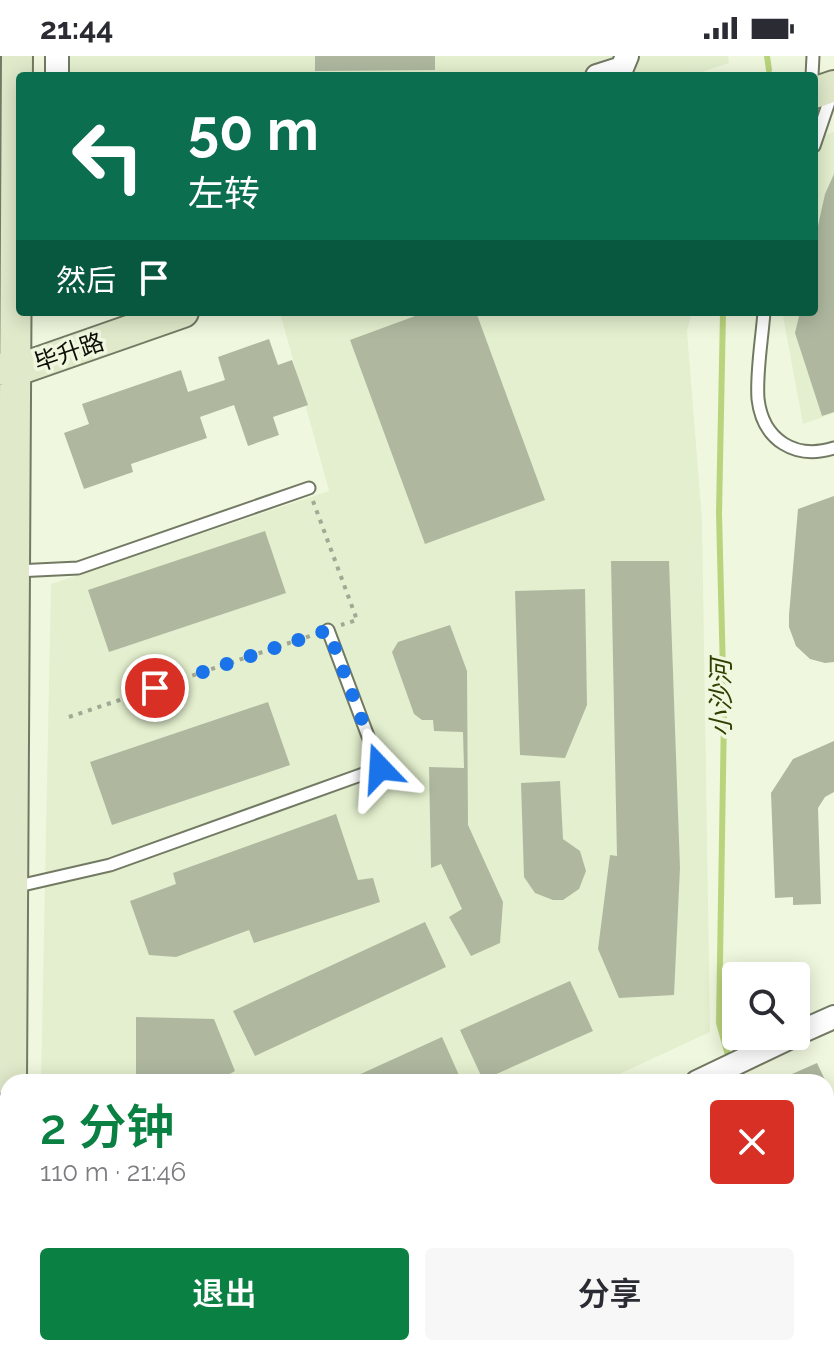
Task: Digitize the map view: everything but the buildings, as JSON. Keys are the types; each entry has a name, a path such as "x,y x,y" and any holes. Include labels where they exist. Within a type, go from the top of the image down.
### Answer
{"street":[{"path":"610,72 622,68 627,56"},
{"path":"11,1074 16,571 8,370 16,91"},
{"name":"毕升路","path":"8,370 171,316"},
{"path":"810,1028 834,1017"},
{"path":"713,1074 763,1050"}],"lane":[{"path":"818,134 834,87"},
{"path":"764,316 758,399 770,431 799,452 818,453 834,448"},
{"path":"16,571 78,568 309,488"},
{"path":"14,887 110,865 380,768 328,630"}],"path":[{"path":"69,717 357,620 309,488"}],"shaded area":[{"path":"45,56 728,56 729,63 702,72 45,72"},
{"path":"834,132 834,413 803,424 783,316 818,316 818,138"},
{"path":"281,316 691,316 687,331 702,520 710,1032 619,1074 41,1074 51,584 329,491"}],"waterway":[{"name":"小沙河","path":"767,56 769,70"},
{"name":"小沙河","path":"723,316 719,513 724,714 719,1023 729,1059"}],"route":[{"path":"155,688 328,630 380,768"}]}
